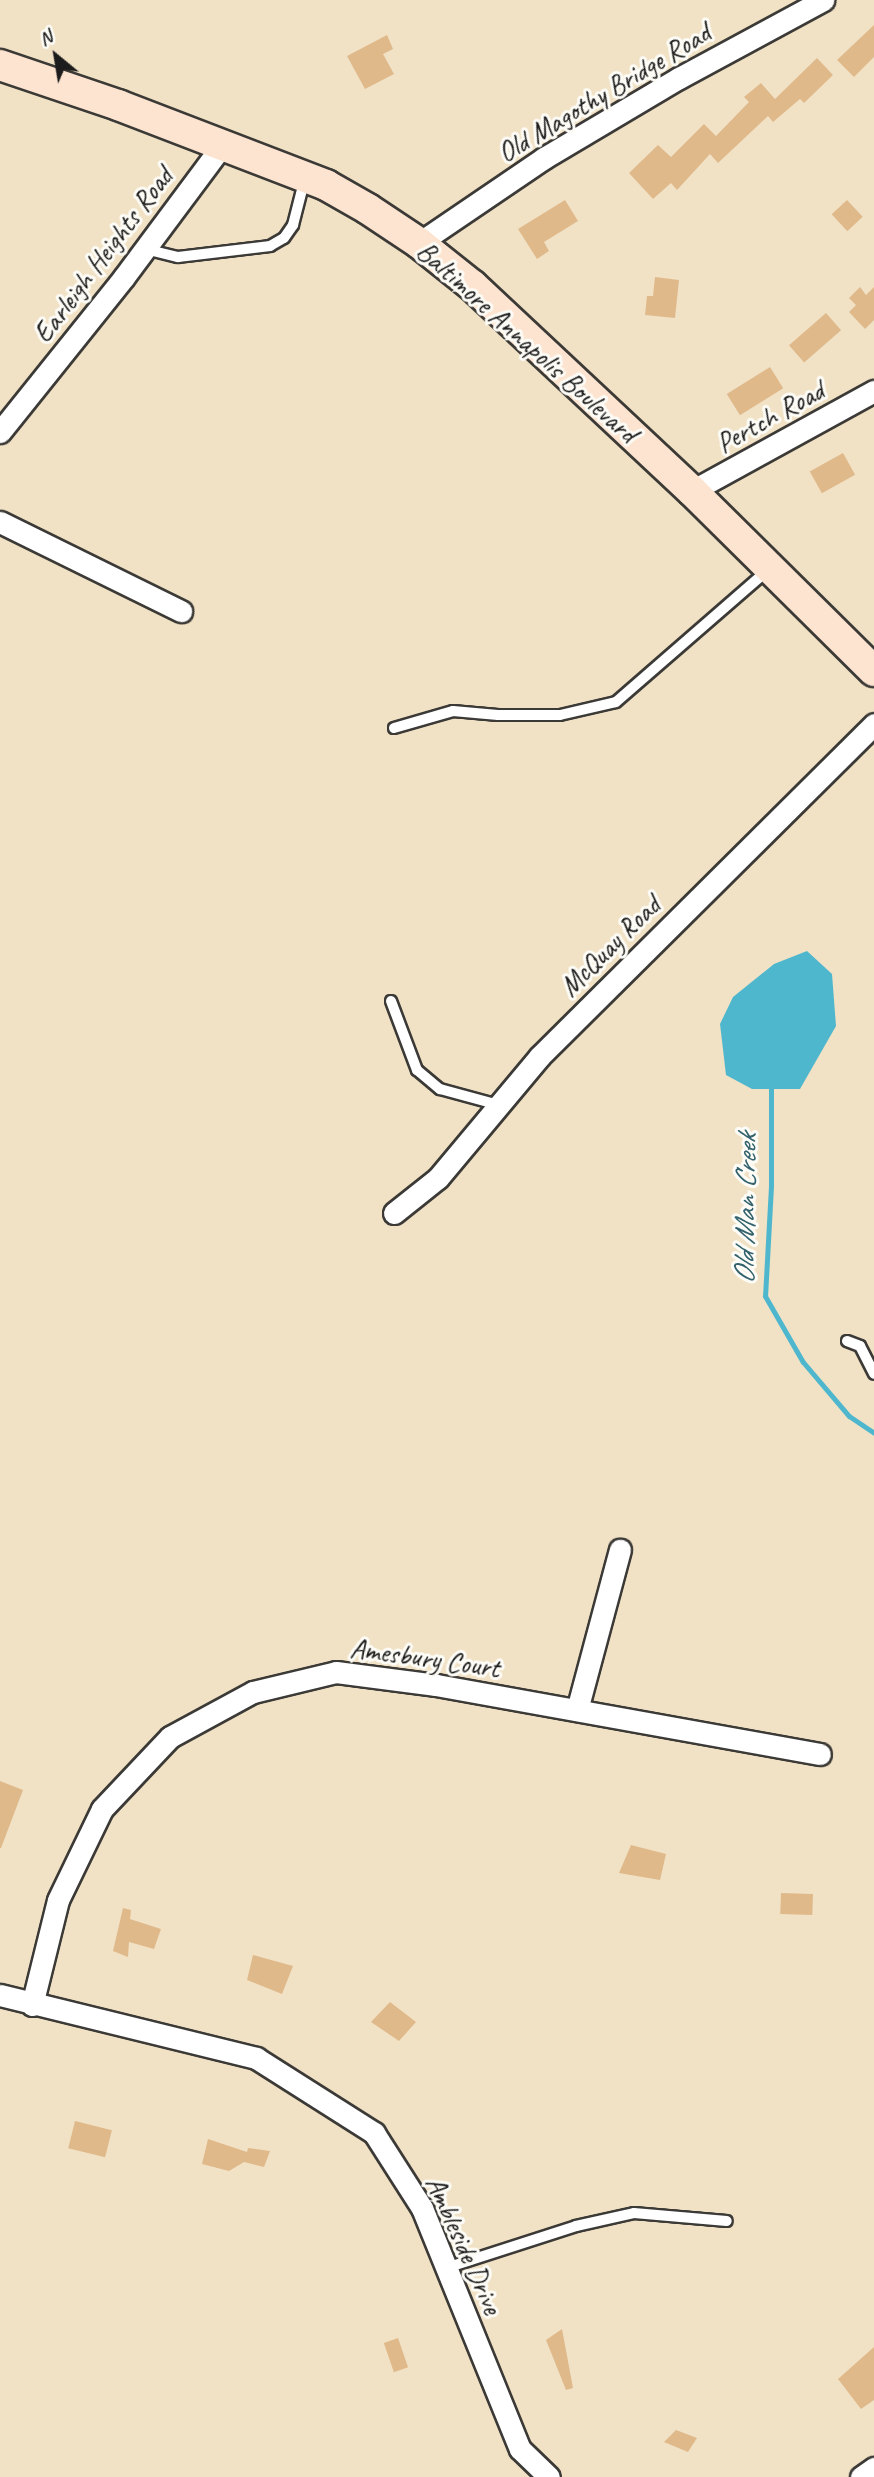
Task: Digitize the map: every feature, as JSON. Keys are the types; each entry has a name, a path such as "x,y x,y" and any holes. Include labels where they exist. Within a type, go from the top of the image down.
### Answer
{"main road":[{"name":"Baltimore Annapolis Boulevard","path":"0,65 223,144 305,177 368,208 419,243 474,286 692,491 874,671"}],"street":[{"name":"Old Magothy Bridge Road","path":"419,243 544,158 679,78 823,0"},
{"name":"Earleigh Heights Road","path":"0,432 223,144"},
{"name":"Pertch Road","path":"692,491 874,391"},
{"path":"0,522 181,611"},
{"name":"McQuay Road","path":"394,1213 438,1178 540,1056 874,724"},
{"path":"577,1710 620,1550"},
{"name":"Amesbury Court","path":"32,2005 58,1900 102,1810 170,1737 253,1692 336,1672 436,1685 820,1754"},
{"name":"Ambleside Drive","path":"0,1995 256,2058 374,2133 422,2208 520,2449 549,2477"},
{"path":"860,2477 874,2468"}],"lane":[{"path":"145,248 178,257 270,246 284,238 293,225 305,177"},
{"path":"394,729 453,711 498,715 560,715 617,702 770,568"},
{"path":"391,1001 417,1070 440,1089 499,1105"},
{"path":"847,1342 860,1346 874,1374"},
{"path":"446,2268 576,2226 634,2213 727,2221"}],"water":[{"path":"807,951 832,974 836,1026 800,1089 752,1089 726,1075 720,1024 733,997 774,964"}],"building":[{"path":"874,25 874,57 854,77 837,60"},
{"path":"387,35 393,49 383,54 394,74 365,89 347,56"},
{"path":"817,58 833,75 804,103 800,99 773,122 768,116 718,163 710,154 677,190 671,183 653,199 629,173 658,145 671,157 704,124 716,136 749,102 744,97 761,83 775,99"},
{"path":"565,200 578,221 544,242 549,251 537,259 518,229"},
{"path":"847,200 863,217 847,231 832,214"},
{"path":"655,277 679,280 675,318 645,315 647,296 653,296"},
{"path":"860,287 866,295 874,287 874,320 865,329 849,312 856,305 849,298"},
{"path":"826,313 841,330 804,363 789,345"},
{"path":"770,367 783,388 740,415 727,394"},
{"path":"843,453 855,475 822,493 810,471"},
{"path":"0,1781 23,1790 1,1848 0,1848"},
{"path":"631,1845 666,1854 660,1880 619,1873"},
{"path":"781,1893 813,1894 812,1915 780,1914"},
{"path":"123,1908 131,1910 130,1919 161,1929 154,1949 129,1942 128,1957 113,1951"},
{"path":"253,1955 293,1966 282,1994 247,1980"},
{"path":"390,2002 416,2022 399,2041 371,2022"},
{"path":"75,2121 112,2130 105,2157 68,2148"},
{"path":"208,2139 247,2152 248,2148 270,2151 264,2167 244,2162 229,2171 202,2164"},
{"path":"562,2329 573,2388 566,2390 546,2340"},
{"path":"398,2338 408,2367 394,2372 384,2343"},
{"path":"874,2347 874,2400 861,2409 838,2379"},
{"path":"676,2430 697,2438 688,2452 664,2442"}],"waterway":[{"name":"Old Man Creek","path":"771,1082 771,1186 765,1296 803,1362 849,1416 874,1433"}]}
